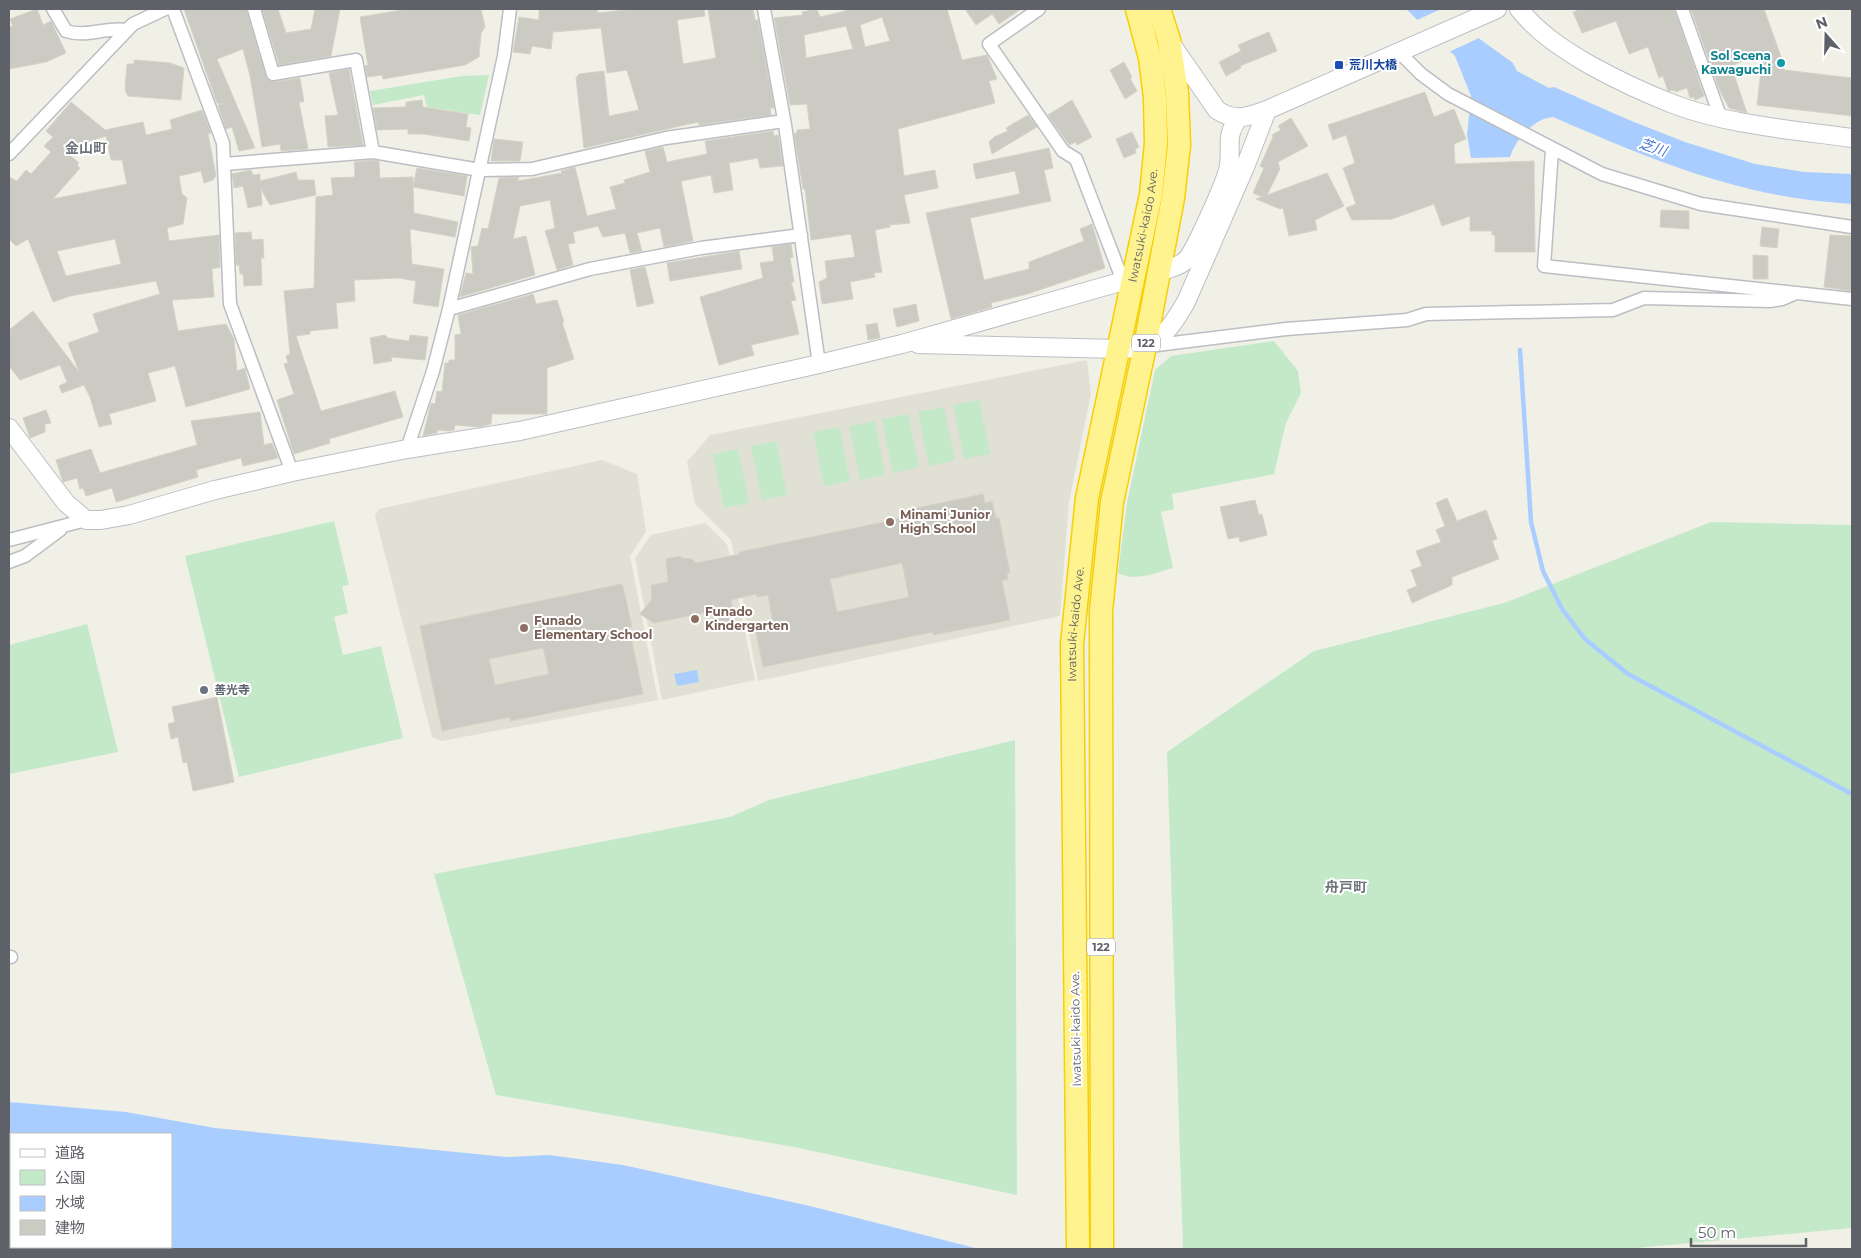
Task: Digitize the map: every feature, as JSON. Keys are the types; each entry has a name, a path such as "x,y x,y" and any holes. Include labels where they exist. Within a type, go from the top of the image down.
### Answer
{"highway":[{"name":"Iwatsuki-kaido Ave.","path":"1078,1249 1072,644 1087,498 1151,194 1156,143 1155,98 1150,58 1137,9"},
{"name":"Iwatsuki-kaido Ave.","path":"1102,1249 1100,644 1105,553 1112,502 1145,346 1159,260 1173,198 1179,145 1177,93 1169,40 1159,9"}],"street":[{"path":"54,9 66,31 79,36 112,28 127,30"},
{"path":"9,154 133,24 165,9"},
{"path":"173,9 223,143 230,304 292,472"},
{"path":"254,9 272,74 356,60 373,152"},
{"path":"406,449 433,371 449,309 504,56 510,9"},
{"path":"764,9 784,121 819,364"},
{"path":"9,540 86,520 101,520 130,515 215,490 292,472 406,449 520,431 819,364 902,344 1125,280 1076,159 1063,151 989,44 1038,9"},
{"path":"1519,9 1550,39 1611,77 1674,104 1762,125 1852,138"},
{"path":"1682,9 1720,116"},
{"path":"1169,40 1216,110 1225,116 1238,119 1267,110 1491,11"},
{"path":"1406,49 1421,74 1448,94 1552,150 1602,174 1701,204 1852,227"},
{"path":"1145,346 1163,334 1176,320 1186,302 1245,167 1267,110"},
{"path":"1168,268 1187,259 1195,244 1227,172 1230,155 1230,128 1238,119"},
{"path":"224,164 373,152 480,170 532,169 666,138 784,121"},
{"path":"1552,150 1544,266 1852,298"},
{"path":"449,309 590,269 701,248 801,235"},
{"path":"902,344 1118,349 1286,329 1407,320 1426,314 1613,310 1644,298 1770,301 1796,293"},
{"path":"9,428 66,503 86,520"},
{"path":"9,562 25,556 66,525"}],"shaded area":[{"name":"Minami Junior High School","path":"1087,360 1091,394 1069,502 1060,616 758,681 731,540 695,504 687,462 710,435"},
{"name":"Funado Elementary School","path":"602,460 637,474 646,531 630,556 658,700 442,741 432,737 375,516 379,509"},
{"name":"Funado Kindergarten","path":"705,523 727,544 755,680 662,700 635,558 651,535"}],"green space":[{"path":"489,75 480,115 427,107 424,95 373,105 370,91 462,76"},
{"path":"1274,341 1298,371 1301,393 1286,423 1274,474 1172,494 1174,509 1161,512 1173,568 1138,577 1125,576 1118,573 1127,503 1155,370 1171,356"},
{"path":"979,400 990,454 964,459 953,405"},
{"path":"944,407 955,460 929,466 918,412"},
{"path":"908,414 919,467 893,473 882,419"},
{"path":"875,421 885,475 860,480 849,426"},
{"path":"839,427 850,481 824,486 813,432"},
{"path":"776,441 787,495 762,500 751,446"},
{"path":"738,449 749,503 724,508 713,454"},
{"path":"334,521 349,585 342,586 348,613 334,617 343,655 381,646 403,738 239,777 185,556"},
{"path":"1711,522 1852,525 1852,1228 1626,1249 1183,1249 1167,752 1314,651 1504,603"},
{"path":"87,624 118,752 9,774 9,645"},
{"path":"1015,740 1017,1195 794,1147 496,1095 434,874 730,817 769,800"}],"water":[{"name":"芝川","path":"1406,9 1447,9 1477,37 1513,63 1517,71 1549,88 1554,87 1685,142 1755,164 1804,172 1852,174 1852,204 1795,198 1733,185 1702,176 1642,154 1553,117 1539,122 1526,131 1516,143 1510,157 1471,158 1467,135 1471,96 1455,56"},
{"path":"697,670 699,682 677,686 674,674"},
{"path":"9,1102 126,1112 215,1128 506,1157 549,1155 623,1165 810,1206 979,1249 9,1249"}],"pier":[{"path":"1441,9 1450,9 1481,37 1449,52 1415,21"}],"building":[{"path":"37,9 43,25 51,21 66,53 46,62 9,69 9,27 13,26 10,19"},
{"path":"184,9 246,9 267,79 274,82 300,78 304,102 299,102 308,149 281,151 280,144 262,147 250,76 243,49 217,59 255,148 239,151 232,127 226,129 218,105 223,104 217,103"},
{"path":"262,9 278,9 286,33 311,29 315,9 340,9 331,56 279,65"},
{"path":"408,9 481,9 485,27 481,33 479,57 465,65 383,79 382,75 367,77 365,66 368,65 360,17"},
{"path":"539,9 597,9 598,13 634,9 704,9 705,16 677,20 683,64 716,58 708,9 753,9 755,20 758,20 774,108 770,108 771,115 699,125 698,122 584,148 576,78 579,74 604,71 609,116 639,110 627,70 607,73 601,28 553,32 551,49 532,46 530,54 513,52 519,17 539,20"},
{"path":"817,9 820,17 845,11 844,9 947,9 962,60 987,55 997,79 989,81 995,103 898,129 904,176 935,170 938,188 904,195 910,223 889,225 890,227 875,230 882,272 874,273 875,277 850,282 853,299 822,304 819,282 827,278 825,261 855,257 851,234 811,240 805,189 803,189 794,133 797,133 797,130 810,129 807,104 790,105 774,18 803,15 802,12","holes":["882,17 890,41 865,47 860,25","846,26 853,49 806,58 804,35"]},
{"path":"965,9 1021,9 999,24 992,14 976,25"},
{"path":"1581,9 1674,9 1704,96 1695,100 1694,97 1690,98 1687,88 1675,92 1675,90 1668,91 1663,76 1659,78 1648,47 1629,54 1616,21 1582,33 1573,12"},
{"name":"Sol Scena Kawaguchi","path":"1691,9 1764,9 1784,65 1784,70 1852,78 1852,116 1757,105 1763,53 1731,66 1747,113 1729,108 1720,91"},
{"path":"1269,32 1277,51 1240,66 1241,68 1226,76 1219,62 1241,51 1238,45"},
{"path":"134,60 170,63 184,68 181,100 128,96 125,90 127,64 134,64"},
{"path":"1124,62 1137,91 1125,99 1110,70"},
{"path":"349,69 363,145 328,147 325,116 338,115 329,73"},
{"path":"1425,92 1434,117 1454,109 1466,139 1454,144 1455,164 1534,161 1535,252 1495,252 1495,235 1492,235 1492,231 1470,231 1470,216 1442,226 1434,204 1392,219 1352,220 1346,208 1356,204 1343,168 1355,163 1346,135 1333,140 1328,125"},
{"path":"422,100 423,107 468,114 466,127 471,128 469,141 423,134 408,134 408,129 377,130 373,108 406,107 406,102"},
{"path":"1072,100 1092,137 1077,145 1076,142 1069,145 1048,115"},
{"path":"71,102 105,130 143,122 146,135 172,129 170,120 202,110 211,133 208,134 216,176 213,180 204,183 201,171 179,176 182,194 187,198 183,224 167,228 169,241 219,235 220,267 212,269 214,297 172,300 178,331 226,324 234,339 237,371 245,368 250,389 186,407 175,366 148,373 156,401 109,414 112,424 99,427 90,397 84,385 62,393 59,386 67,382 60,365 20,380 9,366 9,330 33,311 79,372 68,343 99,332 93,314 160,294 156,281 70,296 53,302 28,239 16,246 9,239 9,177 17,181 26,170 31,174 51,152 44,146 53,137 46,131","holes":["106,136 111,160 122,160 127,184 53,199 80,168 77,165 79,163 63,149","115,239 121,264 66,276 57,251"]},
{"path":"1028,115 1037,127 992,154 989,142 994,137 1008,131 1006,128"},
{"path":"1291,118 1308,146 1278,162 1280,169 1267,195 1327,173 1344,206 1315,220 1317,230 1289,236 1283,208 1280,209 1256,199 1262,197 1253,193 1264,168 1260,166 1273,137 1272,135 1281,130 1278,126"},
{"path":"773,131 774,136 778,135 783,166 760,168 758,158 729,163 733,190 714,193 711,175 681,181 693,241 664,247 660,228 637,233 642,251 630,253 625,233 603,237 598,226 573,232 575,243 568,244 573,265 557,270 545,231 555,228 550,200 520,206 513,239 526,236 535,275 460,297 466,273 473,274 471,247 478,246 482,228 488,229 499,178 519,177 518,181 562,173 561,171 575,167 587,216 616,209 610,187 625,183 624,180 650,172 645,151 663,147 667,162 707,154 705,141"},
{"path":"1132,132 1139,147 1135,149 1136,153 1124,158 1116,139"},
{"path":"494,139 523,142 520,161 491,161"},
{"path":"1049,148 1053,168 1044,170 1051,201 970,218 984,280 1029,269 1029,262 1084,241 1080,229 1092,224 1105,268 1027,294 991,303 992,307 951,319 926,213 1020,194 1015,171 976,179 973,164"},
{"path":"379,161 380,178 413,177 413,186 417,168 467,176 464,196 413,187 414,213 458,222 455,237 410,229 412,264 444,269 438,307 413,303 416,281 399,278 354,280 355,301 336,303 338,328 310,331 310,334 296,336 321,411 395,391 403,417 329,439 330,443 294,454 277,400 294,394 284,364 288,363 286,356 290,354 284,291 314,288 316,197 333,195 331,178 355,177 354,162"},
{"path":"251,170 253,175 260,174 260,181 296,172 298,180 314,180 316,195 270,205 261,189 262,205 248,208 243,186 234,188 232,174"},
{"path":"1661,210 1689,211 1689,229 1660,227"},
{"path":"1762,227 1779,229 1777,248 1760,246"},
{"path":"251,232 252,240 263,239 264,258 261,258 262,285 244,286 243,274 240,274 239,265 236,265 235,233"},
{"path":"1830,235 1852,236 1852,291 1824,287"},
{"path":"791,244 793,257 790,258 794,282 791,282 796,300 791,301 799,334 751,345 754,355 719,365 700,297 763,278 760,263 774,261 772,247"},
{"path":"739,251 742,269 670,281 667,263"},
{"path":"1753,255 1768,256 1768,279 1753,279"},
{"path":"645,267 654,303 637,307 630,270"},
{"path":"533,294 536,304 557,300 574,359 547,368 547,414 492,414 491,424 479,427 455,425 454,430 438,430 437,433 423,436 431,403 435,404 437,391 442,392 445,363 449,363 449,360 455,360 455,335 461,334 458,315"},
{"path":"916,304 919,321 897,327 893,309"},
{"path":"877,323 880,338 868,340 866,325"},
{"path":"385,335 388,338 409,341 410,335 428,337 425,360 391,357 392,361 374,364 370,338"},
{"path":"46,410 51,423 45,424 45,432 30,438 23,418"},
{"path":"260,412 264,445 272,443 278,458 243,466 241,458 196,470 198,477 116,502 112,488 86,496 83,488 80,489 77,478 63,482 56,460 91,449 100,473 197,445 191,421"},
{"path":"983,494 985,503 992,501 996,518 999,518 1010,573 1007,573 1008,579 1002,581 1010,620 933,635 933,632 763,667 755,628 773,624 768,595 757,597 756,594 731,600 735,621 714,625 712,611 654,623 640,614 652,599 651,585 668,582 666,559 681,556 681,558 692,559 696,563 740,554 739,552 893,520 909,515 907,510","holes":["902,563 909,597 837,612 830,579"]},
{"path":"1447,498 1457,521 1486,510 1497,539 1492,541 1499,559 1452,577 1452,585 1412,603 1407,590 1417,586 1411,570 1422,566 1416,551 1441,542 1436,530 1445,526 1436,503"},
{"path":"1255,500 1259,515 1262,514 1267,535 1240,542 1239,537 1228,539 1220,507"},
{"path":"621,584 632,627 629,627 643,694 510,721 510,717 442,731 420,626","holes":["543,648 549,674 495,685 489,659"]},
{"path":"217,697 234,782 193,791 187,762 183,763 178,737 171,739 168,724 175,722 172,707"}],"waterway":[{"path":"1520,350 1531,522 1543,571 1562,609 1585,639 1628,674 1852,794"}],"place":[{"name":"Sol Scena Kawaguchi","path":"1781,63"},
{"name":"荒川大橋","path":"1339,65"},
{"name":"Minami Junior High School","path":"890,522"},
{"name":"Funado Kindergarten","path":"695,619"},
{"name":"Funado Elementary School","path":"524,628"},
{"name":"善光寺","path":"204,690"}],"district":[{"name":"金山町","path":"86,148"},
{"name":"舟戸町","path":"1346,887"}]}
